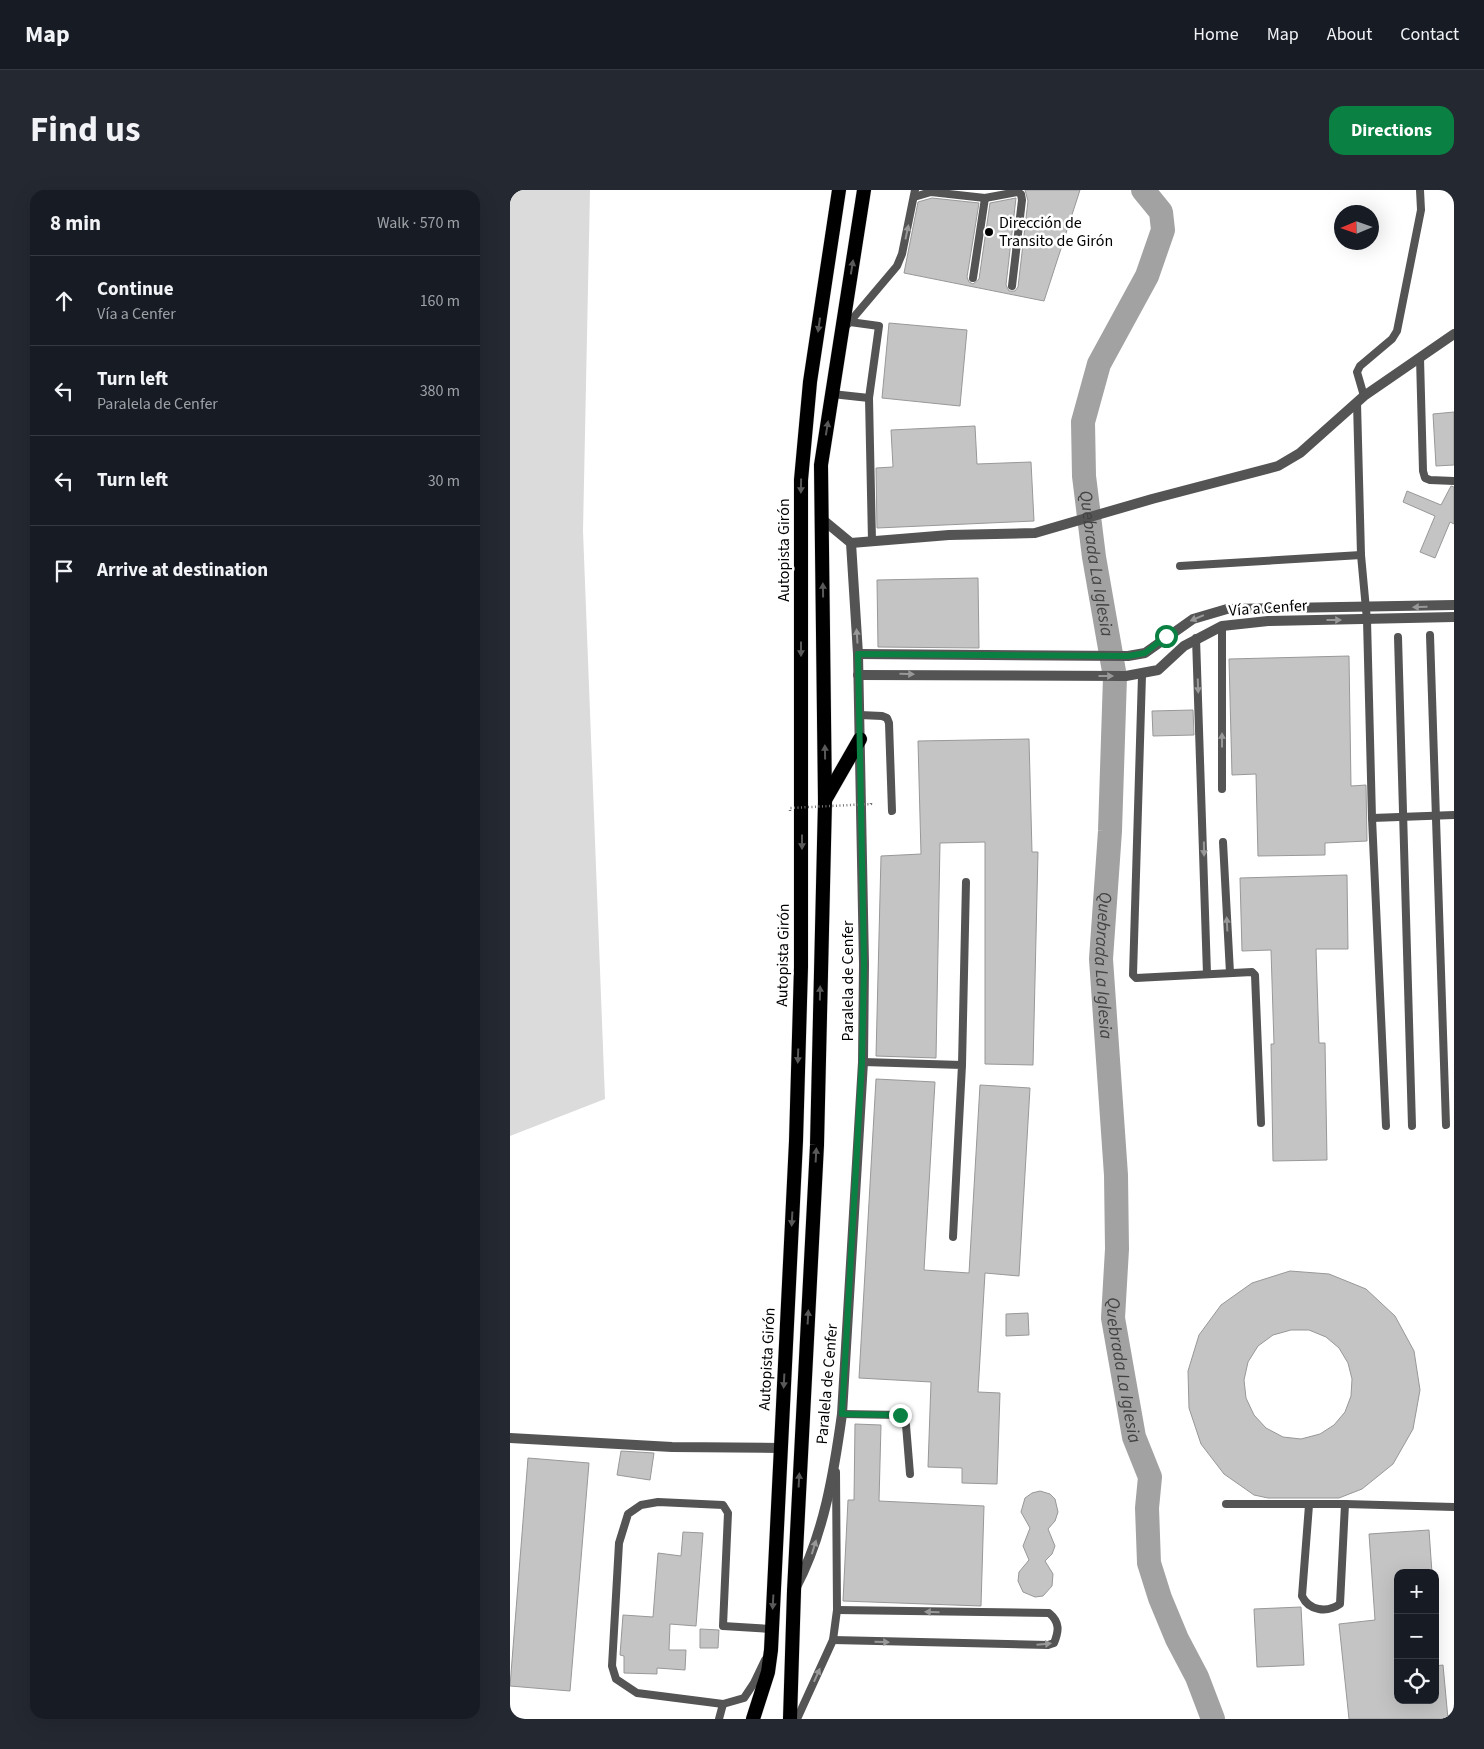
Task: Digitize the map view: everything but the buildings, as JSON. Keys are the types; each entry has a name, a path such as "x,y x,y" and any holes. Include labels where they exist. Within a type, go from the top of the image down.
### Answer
{"highway":[{"name":"Autopista Girón","path":"753,1719 768,1672 771,1650 796,1141 800,967 801,480 810,382 839,190"},
{"path":"790,1719 794,1591 816,1145 825,801 821,465 832,394 847,326 864,190"},
{"path":"825,801 860,739"}],"street":[{"path":"822,519 851,543 1035,533 1278,466 1300,454 1360,400 1454,334"},
{"name":"Paralela de Cenfer","path":"794,1591 814,1551 836,1455 842,1414 862,1062 864,964 860,715 851,543"},
{"name":"Vía a Cenfer","path":"858,654 1128,656 1145,653 1193,619 1227,609 1336,606 1367,608 1454,606"},
{"name":"Vía a Cenfer","path":"858,674 1142,675 1158,670 1196,638 1222,626 1268,621 1454,618"},
{"path":"510,1438 672,1447 780,1448"}],"lane":[{"path":"1386,1126 1372,818 1367,608 1361,555 1360,400 1357,378 1360,366 1383,348 1396,331 1421,210 1420,190"},
{"path":"847,326 897,266 902,254 915,193 931,192 985,198 1017,191 1021,194 1022,200 1012,286"},
{"path":"973,278 985,198"},
{"path":"847,326 879,326 868,398 872,541"},
{"path":"1420,358 1426,478 1430,480 1454,481"},
{"path":"832,394 868,398"},
{"path":"1180,566 1361,555"},
{"path":"1222,626 1222,789"},
{"path":"1430,635 1446,1125"},
{"path":"1398,637 1412,1126"},
{"path":"1196,638 1207,974"},
{"path":"1142,675 1132,969 1136,978 1252,972 1256,979 1261,1122"},
{"path":"860,715 882,716 887,718 889,723 892,812"},
{"path":"1372,818 1454,816"},
{"path":"1223,842 1230,973"},
{"path":"953,1237 962,1066 966,882"},
{"path":"862,1062 962,1066"},
{"path":"842,1414 900,1415 906,1425 910,1474"},
{"name":"Paralela de Cenfer","path":"797,1719 833,1640 837,1610 836,1455"},
{"path":"771,1650 744,1698 724,1704 637,1693 616,1679 612,1666 619,1543 628,1514 641,1505 658,1502 723,1505 728,1513 722,1626 772,1629"},
{"path":"1226,1504 1345,1504 1454,1507"},
{"path":"1309,1505 1302,1596 1306,1604 1312,1608 1333,1608 1340,1604 1345,1504"},
{"path":"833,1640 1048,1645 1054,1643 1059,1631 1055,1618 1049,1613 837,1610"},
{"path":"719,1719 724,1704"}],"path":[{"path":"790,810 790,808 871,802"}],"shaded area":[{"path":"510,190 590,190 583,531 605,1099 510,1136"}],"waterway":[{"name":"Quebrada La Iglesia","path":"1143,190 1161,212 1163,230 1147,276 1099,364 1083,422 1084,476 1094,557 1115,677 1110,831 1101,959 1116,1175 1117,1249 1113,1318 1134,1437 1150,1477 1147,1508 1149,1563 1160,1598 1177,1639 1197,1677 1213,1719"}],"place":[{"name":"Dirección de Transito de Girón","path":"989,232"}],"route":[{"path":"900,1415 842,1414 862,1062 864,964 858,654 1128,656 1145,653 1166,636"}]}
